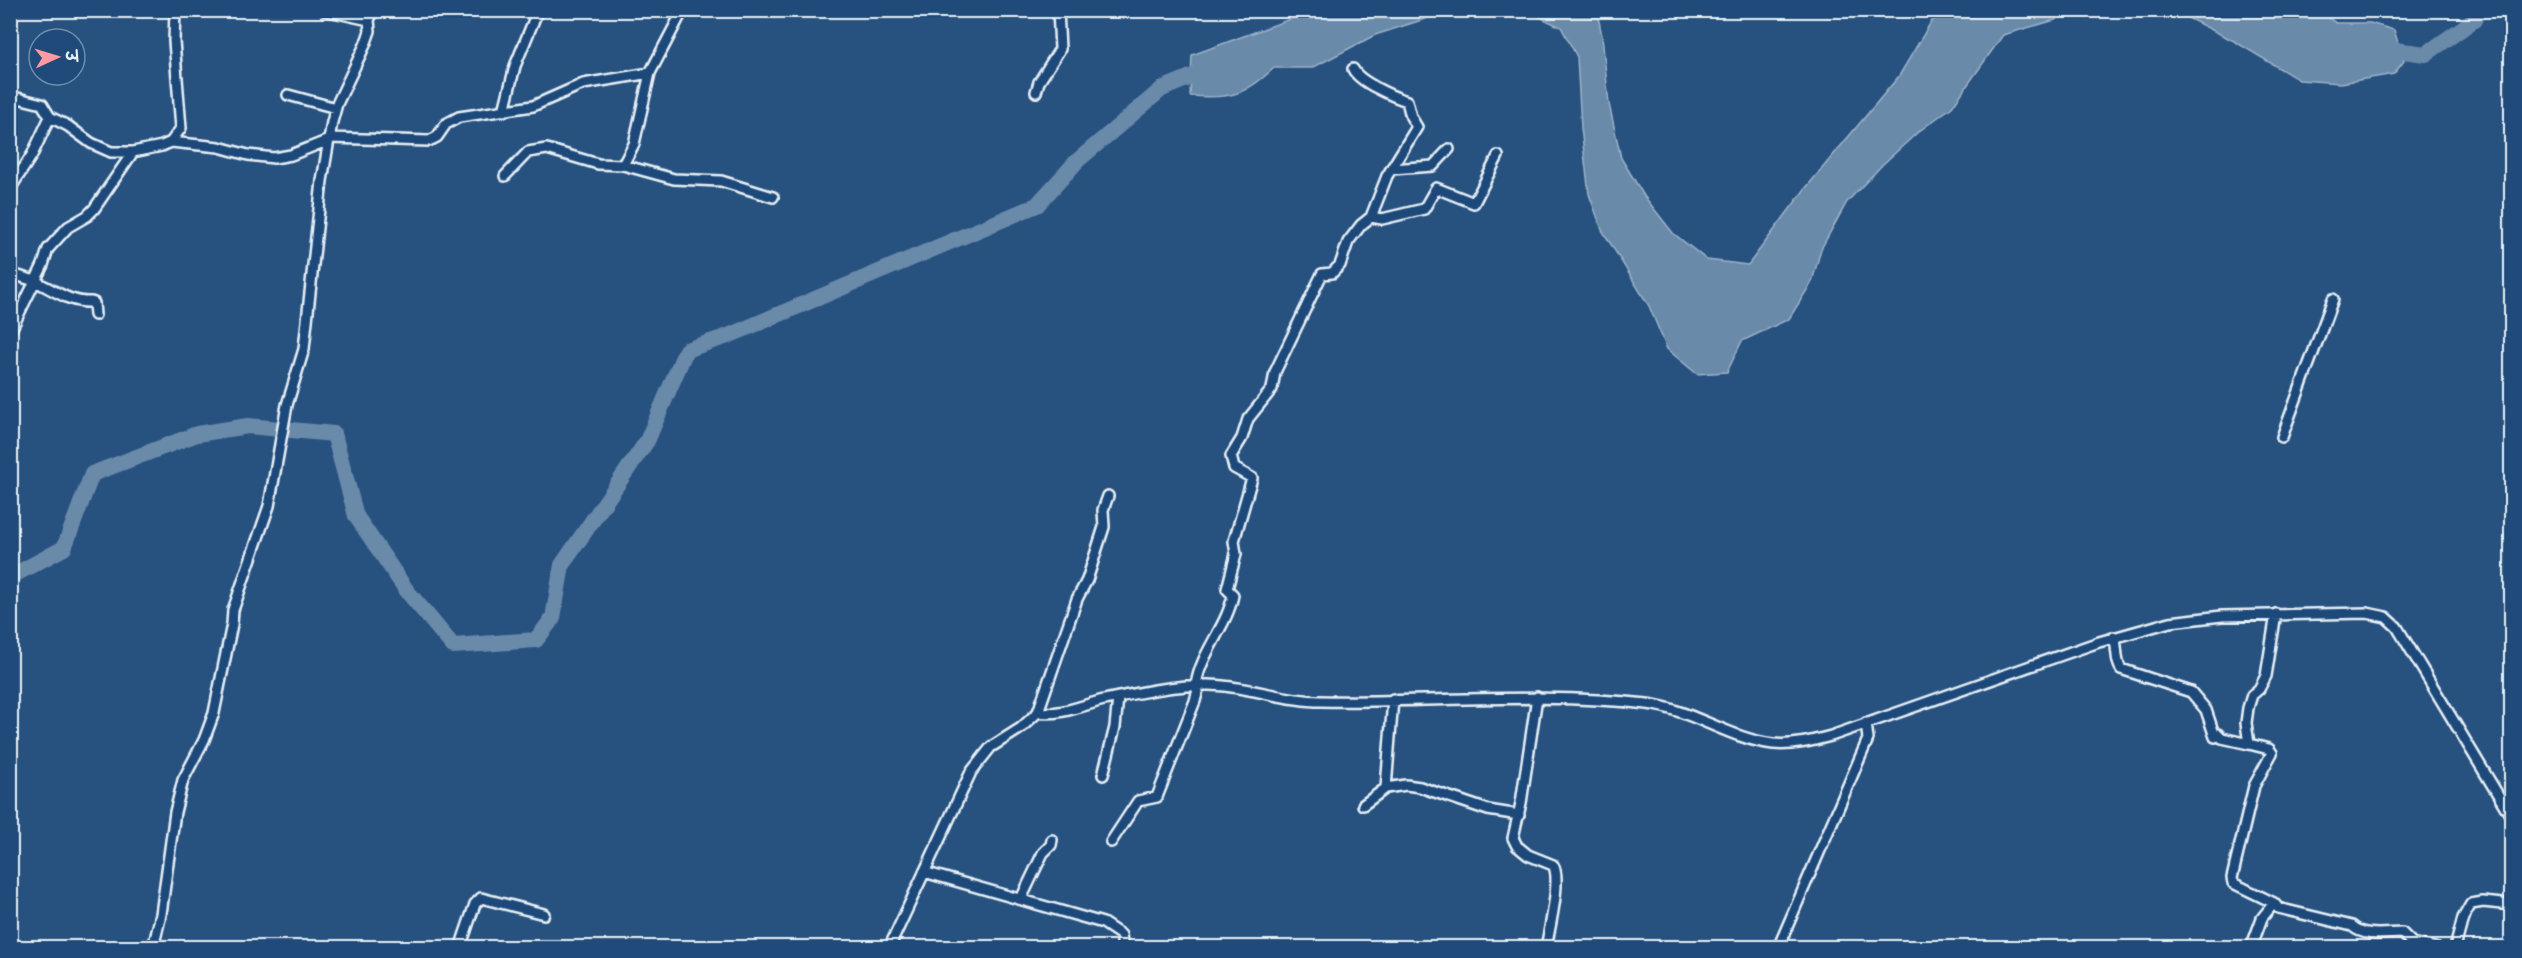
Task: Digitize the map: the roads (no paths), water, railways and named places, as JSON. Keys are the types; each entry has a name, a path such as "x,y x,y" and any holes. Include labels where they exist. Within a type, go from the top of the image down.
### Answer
{"street":[{"path":"10,96 42,104 50,117 68,126 102,150 133,152 171,142 182,128 174,41 175,10"},
{"path":"324,10 369,20"},
{"path":"153,948 161,914 178,796 214,714 233,610 269,506 287,405 307,334 321,181 336,108 367,38 369,20 374,10"},
{"path":"504,111 512,76 538,10"},
{"path":"623,165 634,144 650,73 683,10"},
{"path":"1036,92 1039,82 1060,50 1058,10"},
{"path":"1111,842 1140,800 1157,797 1197,689 1198,674 1213,638 1230,607 1233,595 1227,589 1236,554 1233,541 1252,478 1234,468 1231,456 1242,438 1248,419 1272,389 1275,372 1322,274 1332,273 1340,265 1348,242 1361,225 1371,217 1401,151 1417,128 1411,117 1407,101 1367,82 1356,75 1353,69"},
{"path":"171,142 219,147 248,155 274,158 291,155 329,139 429,141 437,137 450,120 542,103 595,81 650,73"},
{"path":"288,95 336,108"},
{"path":"10,189 32,155 50,117"},
{"path":"505,176 522,156 541,149 598,164 623,165 674,179 721,181 773,197"},
{"path":"1392,169 1433,166 1449,149"},
{"path":"10,332 21,314 52,243 68,227 94,209 98,199 133,152"},
{"path":"1371,217 1382,219 1424,210 1436,188 1474,203 1498,156"},
{"path":"10,272 23,279 34,281 69,299 94,303 94,315"},
{"path":"2282,437 2333,299"},
{"path":"889,948 929,874 967,780 977,764 991,747 1021,728 1038,712 1077,599 1087,580 1104,527 1103,510 1108,496"},
{"path":"1038,712 1059,713 1197,689 1248,689 1309,701 1392,704 1627,702 1663,706 1757,741 1774,744 1810,741 1868,727 2182,620 2222,616 2274,620 2353,612 2381,615 2393,622 2511,818"},
{"path":"2249,744 2246,723 2248,708 2252,695 2259,689 2265,676 2274,620"},
{"path":"2116,642 2118,664 2121,669 2191,692 2206,710 2216,737 2218,734 2222,738 2269,749 2272,753 2254,786 2232,878 2233,883 2274,903 2278,908 2352,926 2361,932 2382,935 2402,933 2412,943 2436,948"},
{"path":"1103,775 1118,702"},
{"path":"1537,702 1513,838 1517,846 1528,855 1553,865 1556,870 1546,948"},
{"path":"1386,788 1392,704"},
{"path":"1778,948 1868,727"},
{"path":"1363,805 1386,788 1412,785 1477,807 1519,814"},
{"path":"1021,899 1043,853 1051,845 1052,840"},
{"path":"929,874 1110,926 1121,936 1123,948"},
{"path":"460,948 475,904 481,898 544,914"},
{"path":"2446,948 2456,944 2465,912 2471,904 2484,902 2511,905"},
{"path":"2251,948 2262,918 2274,903"}],"water":[{"path":"1312,11 1450,11 1375,35 1312,68 1274,68 1254,85 1236,94 1216,97 1190,96 1192,55"},
{"path":"1527,11 1597,11 1609,104 1621,158 1644,196 1673,233 1707,260 1748,265 1805,189 1899,76 1931,22 1944,11 2068,11 2055,20 2003,35 1952,107 1918,132 1847,202 1821,249 1812,282 1789,319 1742,341 1727,372 1697,374 1667,349 1649,306 1602,230 1589,194 1581,128 1577,57 1561,27"},
{"path":"2174,11 2319,11 2336,23 2370,23 2394,30 2404,61 2394,74 2341,83 2299,80 2234,41"}],"waterway":[{"path":"2379,48 2426,54 2474,20 2479,10"},
{"path":"10,577 64,548 92,474 197,434 248,426 334,434 356,516 407,591 453,646 536,640 553,618 562,565 647,441 686,350 728,336 1037,205 1077,161 1162,89 1210,69"}]}
